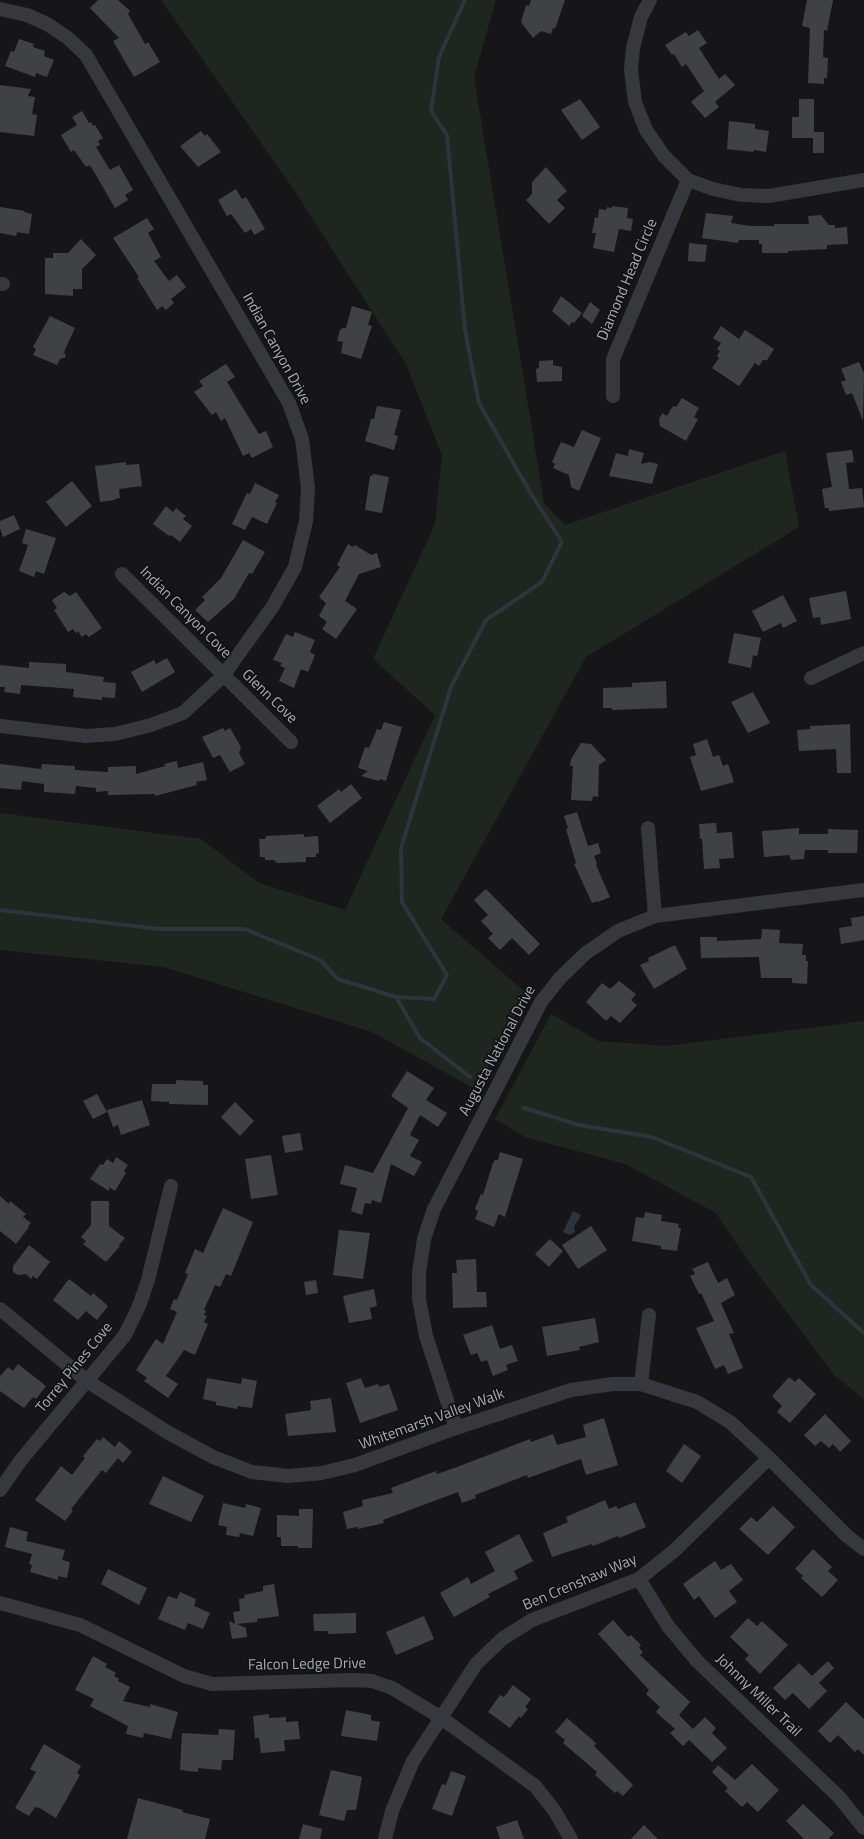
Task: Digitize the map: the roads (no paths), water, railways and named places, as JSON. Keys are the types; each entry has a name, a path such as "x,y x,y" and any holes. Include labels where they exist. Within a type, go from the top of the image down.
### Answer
{"street":[{"path":"650,0 641,17 633,48 631,70 635,102 646,130 664,156 688,180 720,191 741,195 769,196 864,180"},
{"name":"Indian Canyon Drive","path":"0,9 27,16 47,24 68,38 86,55 289,403 302,439 308,488 306,521 295,567 273,606 223,676 183,713 151,725 115,734 86,736 0,726"},
{"name":"Diamond Head Circle","path":"612,396 613,359 688,180"},
{"name":"Indian Canyon Cove","path":"122,574 223,676"},
{"path":"811,678 864,653"},
{"name":"Glenn Cove","path":"223,676 291,742"},
{"path":"648,828 655,916"},
{"name":"Augusta National Drive","path":"456,1428 426,1336 420,1298 420,1273 424,1239 434,1209 541,1002 560,978 586,953 618,931 655,916 864,890"},
{"name":"Torrey Pines Cove","path":"0,1490 21,1460 125,1335 139,1306 148,1280 171,1186"},
{"name":"Whitemarsh Valley Walk","path":"0,1310 87,1381 167,1432 213,1457 252,1472 288,1476 322,1473 355,1465 456,1428 571,1390 612,1384 641,1384 697,1402 730,1422 769,1458 847,1536 864,1550"},
{"path":"641,1384 649,1315"},
{"name":"Ben Crenshaw Way","path":"384,1839 392,1811 412,1761 476,1664 502,1639 532,1620 639,1579 675,1550 769,1458"},
{"name":"Johnny Miller Trail","path":"639,1579 668,1626 697,1661 839,1797 864,1828"},
{"name":"Falcon Ledge Drive","path":"0,1604 80,1625 184,1676 212,1684 353,1680 372,1681 392,1688 440,1717 535,1786 554,1810 571,1839"}],"waterway":[{"path":"396,997 434,999 447,975 402,902 401,848 451,687 486,620 542,582 562,542 530,492 479,403 465,330 447,135 431,111 439,57 465,0"},
{"path":"0,910 159,929 245,929 320,960 338,979 396,997 420,1038 470,1077"},
{"path":"524,1108 579,1125 652,1137 751,1177 811,1285 864,1333"}]}
